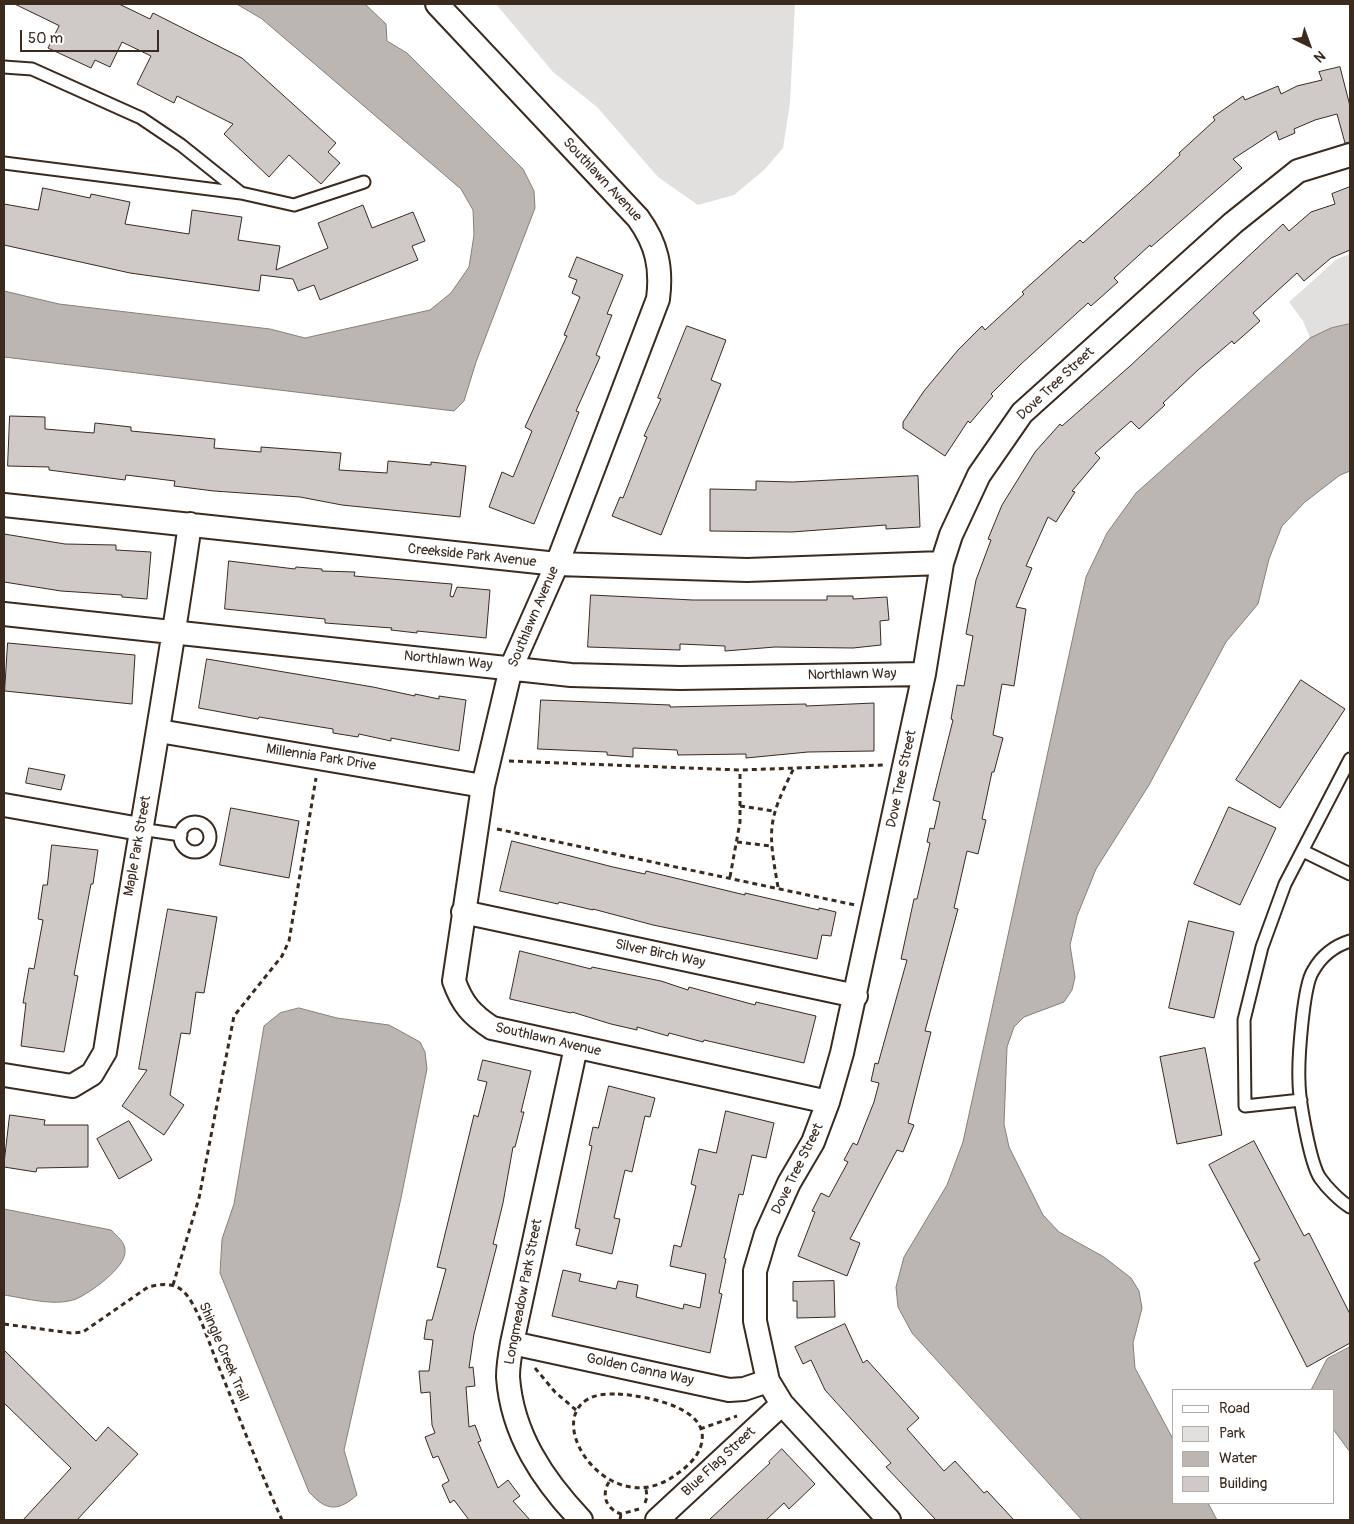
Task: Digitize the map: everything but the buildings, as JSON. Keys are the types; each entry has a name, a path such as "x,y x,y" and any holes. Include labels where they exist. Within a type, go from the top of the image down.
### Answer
{"street":[{"name":"Southlawn Avenue","path":"437,4 638,218 650,235 658,256 660,280 658,299 557,564 511,668 483,786 454,981 461,1000 472,1016 492,1028 828,1102"},
{"name":"Dove Tree Street","path":"889,1520 782,1404 768,1381 755,1321 755,1270 766,1234 789,1183 813,1142 828,1102 856,996 924,674 942,563 951,535 980,475 1022,413 1233,223 1298,171 1350,156"},
{"name":"Creekside Park Avenue","path":"4,505 190,524 506,561 747,570 942,563"},
{"name":"Maple Park Street","path":"4,1075 72,1086 92,1074 105,1052 140,829 159,731 190,524"},
{"name":"Northlawn Way","path":"4,614 570,674 680,678 924,674"},
{"name":"Millennia Park Drive","path":"159,731 483,786"},
{"path":"4,805 140,829"},
{"name":"Silver Birch Way","path":"463,912 856,996"},
{"name":"Longmeadow Park Street","path":"576,1047 512,1343 508,1375 512,1406 525,1445 554,1491 581,1520"},
{"name":"Golden Canna Way","path":"512,1343 729,1390 744,1389 768,1381"},
{"name":"Blue Flag Street","path":"656,1520 782,1404"}],"lane":[{"path":"4,68 32,69 141,118 180,145 241,193"},
{"path":"4,162 241,193 294,205 364,182"},
{"path":"1301,1100 1245,1106 1244,1020 1262,947 1285,884 1350,759"},
{"path":"140,829 181,835"},
{"path":"1303,851 1350,874"},
{"path":"1350,941 1333,946 1312,972 1304,1010 1299,1081 1306,1132 1319,1177 1350,1207"}],"path":[{"path":"509,761 740,770 886,765"},
{"path":"778,888 771,846 774,810 794,768"},
{"path":"730,877 737,842 740,770"},
{"path":"4,1324 72,1333 83,1332 148,1287 161,1284 173,1285 199,1198 234,1016 282,956 289,941 316,778"},
{"path":"740,806 774,810"},
{"path":"496,828 856,905"},
{"path":"737,842 771,846"},
{"name":"Shingle Creek Trail","path":"173,1285 184,1291 203,1326 262,1476 282,1520"},
{"path":"532,1360 535,1368 555,1392 576,1410"},
{"path":"599,1395 638,1395 685,1409 697,1421 700,1430 700,1447 696,1457 668,1481 646,1489 632,1489 609,1482 594,1472 573,1434 576,1410 588,1400 599,1395"},
{"path":"700,1430 744,1414"},
{"path":"609,1482 604,1490 607,1503 611,1509 621,1514 636,1512 642,1507 647,1497 646,1489"},
{"path":"620,1520 621,1514"}],"green space":[{"path":"496,4 795,4 790,103 783,148 764,170 734,195 698,205 658,177 597,107 553,72"},
{"path":"1350,254 1350,324 1331,328 1310,338 1303,321 1289,302 1337,259"}],"water":[{"path":"237,4 365,4 386,24 387,41 407,53 523,169 534,191 535,208 476,362 464,401 454,411 4,357 4,291 59,304 270,329 305,338 430,310 451,293 469,267 474,235 473,210 461,189 262,19"},
{"path":"1350,324 1350,471 1340,475 1305,502 1282,526 1269,559 1258,604 1226,642 1149,785 1096,869 1077,916 1070,945 1075,977 1072,990 1064,1002 1024,1017 1014,1027 1007,1047 1004,1124 1009,1147 1043,1215 1059,1232 1104,1257 1131,1278 1139,1291 1142,1308 1133,1343 1135,1368 1172,1437 1172,1504 1209,1504 1217,1520 1082,1520 912,1333 898,1307 896,1287 904,1257 947,1185 963,1142 1086,577 1107,533 1136,493 1310,338 1331,328"},
{"path":"299,1008 337,1018 389,1025 420,1042 425,1052 427,1069 401,1198 344,1450 357,1495 338,1507 327,1506 321,1503 309,1492 220,1273 222,1239 234,1204 264,1026 280,1013"},
{"path":"4,1209 111,1230 124,1246 123,1258 106,1279 76,1299 50,1302 4,1295"},
{"path":"1350,1347 1350,1452 1334,1430 1334,1389 1312,1389 1327,1359"}]}
